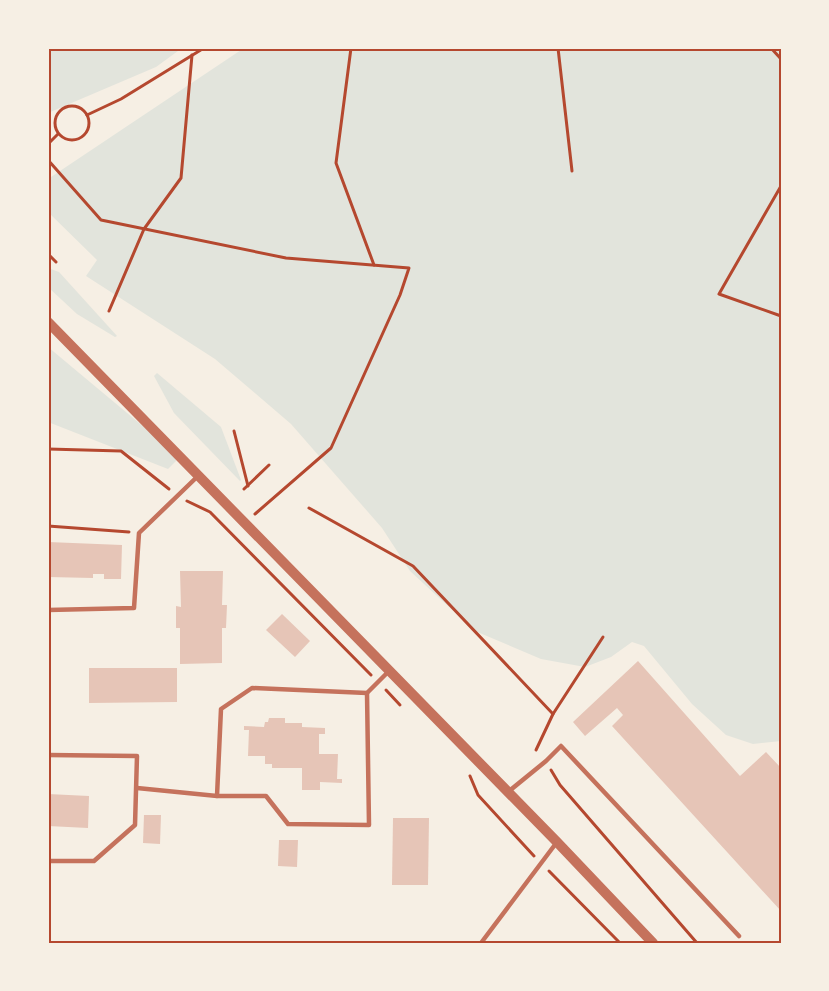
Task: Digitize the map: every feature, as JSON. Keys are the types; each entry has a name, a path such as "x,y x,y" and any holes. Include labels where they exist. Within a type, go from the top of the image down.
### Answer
{"street":[{"path":"48,322 653,943"}],"lane":[{"path":"48,610 134,608 139,533 199,475"},
{"path":"137,788 217,796 266,796 288,824 369,825 367,693 389,671"},
{"path":"217,796 221,709 252,688 367,693"},
{"path":"508,792 561,746 739,936"},
{"path":"48,755 137,756 135,825 94,861 48,861"},
{"path":"481,943 557,842"}],"path":[{"path":"87,115 121,99 204,48"},
{"path":"351,48 336,163 374,265"},
{"path":"558,48 572,171"},
{"path":"771,48 781,59"},
{"path":"109,311 144,229 181,178 192,55"},
{"path":"76,106 87,115 89,127 81,138 68,140 58,134 54,121 62,109 76,106"},
{"path":"48,144 58,134"},
{"path":"48,160 101,220 286,258 409,268 400,295 331,448 245,523"},
{"path":"781,186 719,294 781,316"},
{"path":"48,254 56,262 48,260"},
{"path":"234,430 246,488 269,465"},
{"path":"48,449 121,451 177,496 210,512 401,706"},
{"path":"309,508 413,566 553,714"},
{"path":"48,526 139,533"},
{"path":"536,750 553,714 603,637"},
{"path":"546,761 560,785 697,943"},
{"path":"464,770 472,778 478,795 620,943"}],"shaded area":[{"path":"48,48 182,48 156,67 48,113"},
{"path":"244,48 781,48 781,741 753,744 726,735 692,704 644,646 632,642 611,657 585,667 541,659 475,631 410,571 382,528 291,424 215,359 86,276 97,260 48,212 48,179"},
{"path":"48,268 59,272 117,336 115,337 77,314 48,287"},
{"path":"48,347 175,453 176,461 168,469 48,422"},
{"path":"157,373 221,427 240,481 174,413 154,376"}],"building":[{"path":"48,542 122,545 121,579 104,579 104,574 93,574 93,578 48,577"},
{"path":"180,571 223,571 222,605 227,605 226,628 222,628 222,663 180,664 180,628 176,628 176,606 181,607"},
{"path":"282,614 310,641 295,657 266,630"},
{"path":"638,661 740,776 766,752 781,768 781,911 612,726 623,715 617,708 585,736 573,722"},
{"path":"89,668 177,668 177,702 89,703"},
{"path":"269,718 285,718 285,723 302,723 302,727 325,728 325,734 319,734 319,754 338,754 337,779 342,779 342,783 320,782 320,790 302,790 302,768 272,768 272,764 265,764 265,756 248,756 249,730 244,730 244,726 264,727"},
{"path":"48,794 89,796 88,828 48,826"},
{"path":"144,815 161,815 160,844 143,843"},
{"path":"393,818 429,818 428,885 392,885"},
{"path":"279,840 298,840 297,867 278,866"}]}
